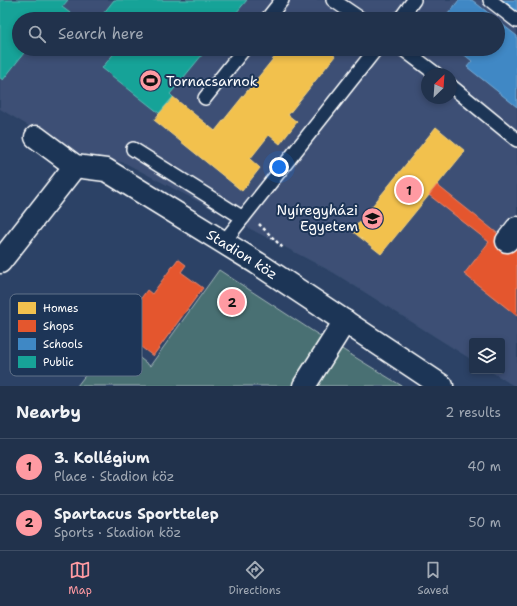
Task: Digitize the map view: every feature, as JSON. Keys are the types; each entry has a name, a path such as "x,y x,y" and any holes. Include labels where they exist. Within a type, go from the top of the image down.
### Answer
{"street":[{"name":"Stadion köz","path":"36,137 75,166 106,170 257,263 442,386"},
{"path":"0,262 75,166"},
{"path":"304,386 345,321"}],"lane":[{"path":"273,12 282,0"},
{"path":"333,0 351,12"},
{"path":"405,12 414,0"},
{"path":"490,0 517,21"},
{"path":"205,98 238,56"},
{"path":"223,243 370,56"},
{"path":"412,56 428,68"},
{"path":"457,91 517,140"},
{"path":"133,149 245,215"}],"path":[{"path":"245,215 284,249"}],"shaded area":[{"name":"Nyíregyházi Egyetem","path":"0,0 517,0 517,386 514,386 495,374 505,374 505,338 469,338 469,358 334,273 125,163 73,152 0,109"}],"green space":[{"path":"219,270 314,332 402,386 77,386 85,376 142,376 142,360 150,366"}],"building: Homes":[{"path":"275,56 335,56 288,115 297,122 280,144 269,135 250,159 260,168 242,191 154,120 173,97 215,131"},
{"path":"436,127 465,151 381,254 352,231"}],"building: Shops":[{"path":"437,185 517,249 517,316 464,274 489,242 429,195"},
{"path":"178,259 186,265 181,272 203,288 153,356 142,348 142,297 147,290 152,294"}],"building: Schools":[{"path":"459,0 472,0 487,12 450,12"},
{"path":"502,0 517,0 517,12"},
{"path":"505,27 517,36 517,107 467,67 472,61 466,56 505,56"}],"building: Public":[{"path":"0,0 68,0 62,7 69,12 12,12 12,56 22,56 3,80 0,78"},
{"path":"114,0 247,0 237,12 105,12"},
{"name":"Tornacsarnok","path":"112,56 201,56 170,94 173,97 159,113 102,68"}],"place":[{"name":"Tornacsarnok","path":"150,81"},
{"name":"3. Kollégium","path":"409,190"},
{"name":"Nyíregyházi Egyetem","path":"373,218"},
{"name":"Spartacus Sporttelep","path":"232,302"}]}
